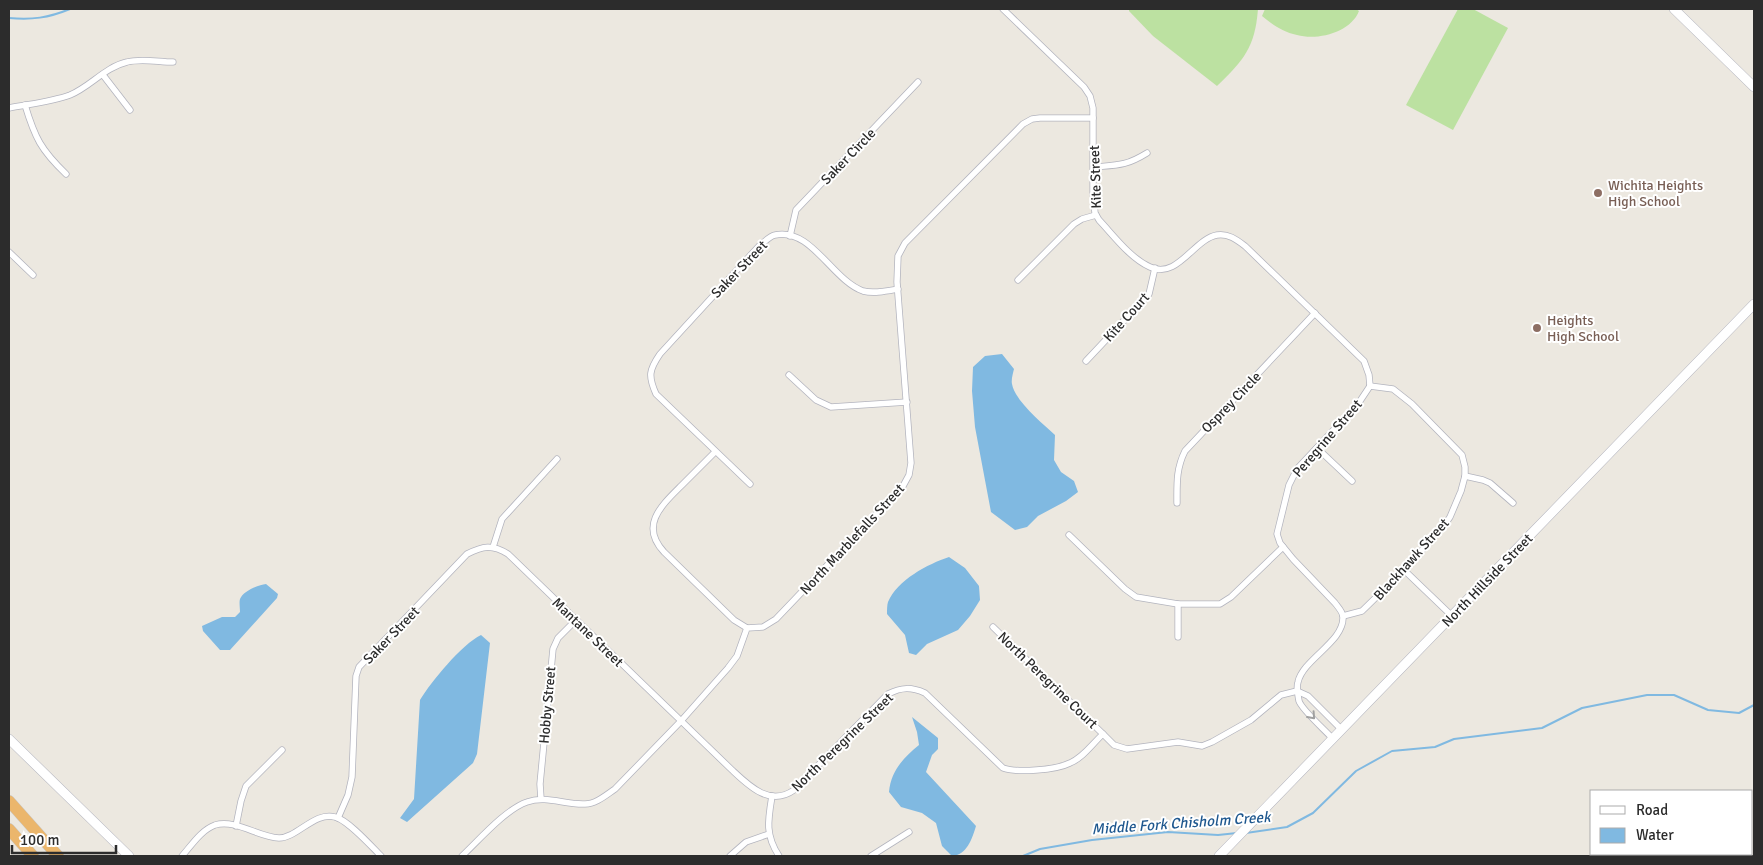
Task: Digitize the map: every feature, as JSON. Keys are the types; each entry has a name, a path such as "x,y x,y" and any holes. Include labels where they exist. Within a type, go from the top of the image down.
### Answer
{"highway":[{"path":"9,801 58,856"},
{"path":"9,829 33,856"}],"main road":[{"path":"1674,9 1754,87"},
{"name":"North Hillside Street","path":"1221,854 1340,729 1754,304"},
{"path":"9,739 129,856"}],"street":[{"name":"Kite Street","path":"1003,9 1088,92 1092,102 1093,193 1096,215 1135,257 1151,268 1155,268"},
{"path":"9,108 68,96 125,62 134,60 174,62"},
{"path":"103,75 130,110"},
{"name":"Saker Circle","path":"790,236 796,210 918,82"},
{"path":"25,105 32,129 40,144 66,174"},
{"name":"North Marblefalls Street","path":"747,628 763,627 776,619 904,484 910,469 907,402 896,263 906,243 1027,122 1036,118 1093,118"},
{"path":"1094,166 1123,165 1135,161 1147,153"},
{"path":"1018,280 1074,224 1082,219 1096,215"},
{"name":"Saker Street","path":"750,484 656,394 650,380 652,367 660,354 759,246 773,235 790,236"},
{"path":"1155,268 1162,269 1175,265 1207,239 1218,235 1236,239 1364,361 1370,375 1370,386 1393,389 1412,404 1462,455 1465,476 1490,483 1513,503"},
{"path":"790,236 802,239 856,287 872,292 898,289"},
{"path":"9,252 33,275"},
{"name":"Kite Court","path":"1086,361 1149,294 1155,268"},
{"name":"Osprey Circle","path":"1177,503 1176,475 1179,461 1185,451 1315,314"},
{"path":"788,375 816,400 831,407 907,402"},
{"name":"Peregrine Street","path":"1283,547 1278,534 1289,485 1297,469 1358,404 1370,386"},
{"path":"1317,448 1352,481"},
{"path":"462,856 512,809 527,802 541,799 585,804 605,796 615,789 681,721 732,664 747,628 734,620 664,552 657,544 654,534 654,521 660,508 715,452"},
{"path":"493,547 502,519 557,459"},
{"name":"Blackhawk Street","path":"1343,616 1362,611 1404,570 1450,517 1465,476"},
{"path":"1069,535 1125,589 1136,597 1178,604 1220,604 1231,597 1283,547 1335,603 1343,616 1340,630 1303,672 1298,681 1297,691 1300,703 1332,738"},
{"name":"Saker Street","path":"338,818 348,795 352,777 355,688 356,676 360,667 468,554 479,548 493,547"},
{"name":"Mantane Street","path":"493,547 508,554 750,786 758,793 772,796"},
{"path":"1404,570 1452,616"},
{"path":"1178,604 1178,636"},
{"name":"Hobby Street","path":"541,799 540,784 553,649 558,638 576,620"},
{"name":"North Peregrine Court","path":"993,627 1102,734"},
{"name":"North Peregrine Street","path":"772,796 786,795 794,790 888,694 902,688 910,688 925,693 1003,768 1012,771 1046,768 1071,763 1102,734"},
{"path":"1102,734 1114,745 1127,749 1178,742 1202,746 1251,720 1281,695 1297,691 1308,696 1340,729"},
{"path":"236,826 246,786 282,750"},
{"path":"772,796 769,811 769,834 774,849 779,856"},
{"path":"182,856 208,828 217,824 236,826 279,838 316,819 332,816 342,819 382,856"},
{"path":"871,856 909,832"},
{"path":"730,856 746,842 769,834"}],"green space":[{"path":"1129,9 1258,9 1251,43 1241,60 1217,86 1153,36"},
{"path":"1265,9 1356,9 1359,11 1349,24 1333,33 1324,36 1305,37 1287,32 1274,25 1262,16"},
{"path":"1458,9 1473,9 1508,28 1453,130 1406,105"}],"water":[{"path":"1002,354 1014,369 1012,382 1014,391 1030,411 1055,435 1054,460 1061,472 1074,481 1078,492 1066,501 1038,516 1027,527 1015,530 991,512 975,427 972,391 973,367 985,356"},
{"path":"949,557 965,568 979,586 980,600 958,630 927,644 916,655 909,653 905,635 887,614 888,602 898,587 914,574"},
{"path":"266,584 278,594 277,598 230,650 220,650 203,631 202,626 222,617 235,617 240,612 240,600 244,593"},
{"path":"481,635 490,643 477,754 473,763 407,822 400,818 414,799 420,700 456,655"},
{"path":"912,717 938,738 938,749 932,755 926,772 976,826 968,846 962,853 957,855 952,856 942,846 936,823 922,813 901,807 889,792 895,771 919,745"}],"waterway":[{"path":"9,18 40,18 70,9"},
{"name":"Middle Fork Chisholm Creek","path":"1246,833 1287,827 1313,813 1356,771 1392,751 1435,747 1454,739 1542,728 1582,708 1647,695 1674,695 1708,710 1739,713 1754,705"},
{"name":"Middle Fork Chisholm Creek","path":"1023,856 1040,849 1092,840 1168,832 1218,835 1237,833"}],"place":[{"name":"Wichita Heights High School","path":"1598,193"},
{"name":"Heights High School","path":"1537,328"}]}
